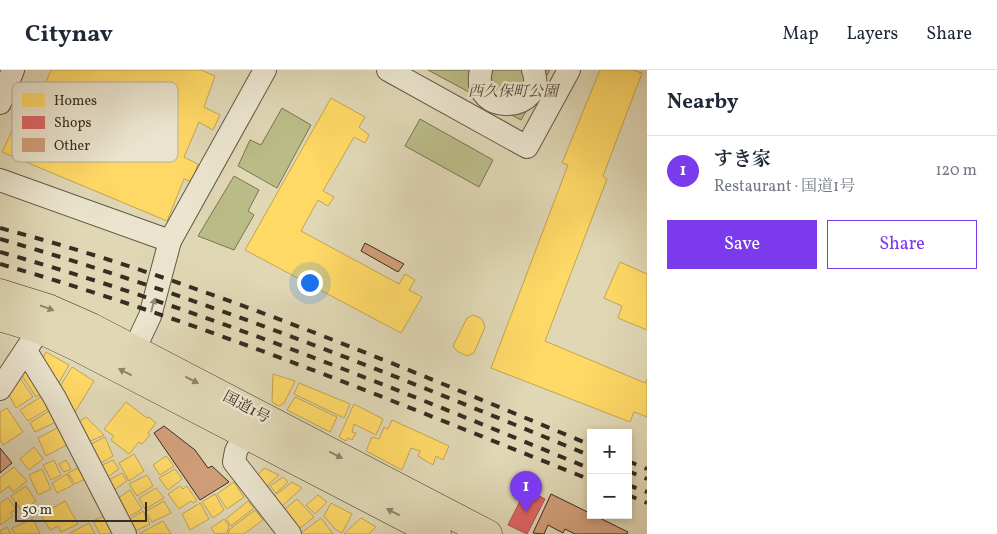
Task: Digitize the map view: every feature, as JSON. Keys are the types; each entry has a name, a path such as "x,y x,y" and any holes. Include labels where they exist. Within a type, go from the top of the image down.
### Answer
{"highway":[{"name":"国道1号","path":"0,294 48,308 134,350 250,423 437,534"},
{"name":"国道1号","path":"0,317 32,340 250,423 488,534"}],"street":[{"path":"0,103 13,70"},
{"path":"134,350 150,316 170,241 265,70"},
{"path":"388,70 527,147 569,70"},
{"path":"482,70 481,86 485,94 493,102 511,105 520,102 531,92 534,83 533,70"},
{"path":"0,180 170,241"},
{"path":"0,389 32,340"},
{"path":"32,340 55,398 125,534"},
{"path":"250,423 234,462 290,534"}],"green space":[{"name":"西久保町公園","path":"428,70 550,70 521,120"},
{"path":"282,108 311,125 277,188 238,166 250,140 261,145"},
{"path":"420,119 493,160 479,187 405,146"},
{"path":"234,176 259,190 248,211 254,215 234,250 198,236"}],"building: Homes":[{"path":"51,70 201,70 215,76 204,107 220,115 213,130 199,122 184,157 198,164 192,182 184,179 167,221 26,162 178,162 178,82 46,82"},
{"path":"600,70 632,70 642,73 603,176 607,179 545,341 645,383 647,379 647,417 634,412 630,422 491,368 568,165 562,163"},
{"path":"331,98 365,117 359,127 369,135 365,143 354,137 323,191 334,197 328,206 318,200 301,231 399,284 405,274 415,280 409,290 422,297 401,333 245,250"},
{"path":"12,131 12,156 2,152"},
{"path":"620,262 647,274 647,330 618,318 622,306 604,298"},
{"path":"473,315 482,319 485,327 474,353 467,356 457,351 453,346 467,318"},
{"path":"46,352 69,365 58,384 41,362"},
{"path":"29,365 45,391 36,397 19,371"},
{"path":"72,367 94,381 75,412 59,388"},
{"path":"17,374 33,397 16,408 6,389"},
{"path":"273,374 295,381 284,403 279,406 272,402"},
{"path":"299,383 350,404 344,418 294,394"},
{"path":"44,395 51,407 28,421 20,410"},
{"path":"295,397 337,417 330,432 287,410"},
{"path":"126,402 156,423 148,433 150,435 142,444 139,442 129,454 111,440 114,436 104,429"},
{"path":"354,404 383,419 376,435 354,424 352,432 356,433 352,440 348,438 346,441 339,437"},
{"path":"7,408 23,432 3,445 0,440 0,412"},
{"path":"52,409 58,421 35,432 30,423"},
{"path":"86,417 104,435 88,442 78,422"},
{"path":"392,420 449,446 443,460 436,456 433,465 418,456 420,451 411,448 402,470 366,451 372,437 379,439 384,427 388,429"},
{"path":"61,426 70,443 46,456 38,438"},
{"path":"105,437 113,456 97,465 87,446"},
{"path":"34,447 43,459 29,470 20,459"},
{"path":"134,454 144,471 129,481 119,463"},
{"path":"166,456 174,466 160,475 153,465"},
{"path":"54,460 61,475 51,480 43,465"},
{"path":"66,460 71,469 64,472 59,464"},
{"path":"113,460 119,469 106,478 98,467"},
{"path":"86,464 91,476 75,484 68,473"},
{"path":"14,467 27,481 13,492 9,486 0,493 0,478"},
{"path":"264,468 279,475 267,486 257,476"},
{"path":"42,469 51,489 38,495 29,475"},
{"path":"175,469 182,479 168,490 159,478"},
{"path":"122,473 127,481 111,492 105,482"},
{"path":"67,474 73,485 57,493 52,483"},
{"path":"147,475 153,486 137,496 129,484"},
{"path":"283,477 288,482 276,493 270,486"},
{"path":"234,482 244,497 227,509 217,494"},
{"path":"292,482 302,488 281,507 273,497"},
{"path":"26,486 36,501 22,511 11,496"},
{"path":"180,486 183,489 187,486 197,501 193,503 191,501 179,509 168,494"},
{"path":"156,488 164,498 145,509 139,498"},
{"path":"130,490 142,509 127,518 117,499"},
{"path":"215,494 224,510 213,518 202,502"},
{"path":"318,495 327,502 315,514 306,505"},
{"path":"8,498 16,509 10,513 13,516 0,525 0,503"},
{"path":"297,499 314,517 299,529 285,509"},
{"path":"65,501 78,524 61,532 58,526 50,530 41,515"},
{"path":"164,501 171,513 152,522 145,512"},
{"path":"248,501 254,508 231,526 226,519"},
{"path":"200,503 209,519 190,530 182,514"},
{"path":"331,503 352,514 342,533 335,529 324,516"},
{"path":"255,510 263,520 244,534 228,534 230,529"},
{"path":"143,511 150,524 133,532 127,521"},
{"path":"110,513 118,529 108,534 100,534 93,521"},
{"path":"321,518 333,534 301,533"},
{"path":"361,518 376,527 369,534 344,534"},
{"path":"33,519 40,534 15,534 12,528"},
{"path":"224,519 229,526 227,533 215,534 211,528"},
{"path":"163,521 171,534 139,534"},
{"path":"89,523 95,534 70,534 70,533"},
{"path":"7,527 11,534 0,534 0,531"}],"building: Shops":[{"path":"526,489 545,499 527,534 508,525"}],"building: Other":[{"path":"365,243 404,264 398,272 361,251"},
{"path":"164,426 195,450 208,468 212,466 229,482 200,500 154,433"},
{"path":"0,448 12,463 0,473"},
{"path":"551,494 587,512 587,519 602,519 628,532 627,534 575,534 565,529 563,533 548,525 544,534 533,533"}],"railway":[{"path":"0,228 151,273 225,299 372,355 587,443"},
{"path":"0,239 150,286 225,312 372,367 587,454"},
{"path":"0,252 75,274 225,325 372,380 587,467"},
{"path":"0,264 150,311 225,337 587,478"},
{"path":"632,463 647,469"},
{"path":"632,473 647,479"},
{"path":"632,486 647,492"},
{"path":"632,497 647,503"}],"place":[{"name":"すき家","path":"526,512"}]}
